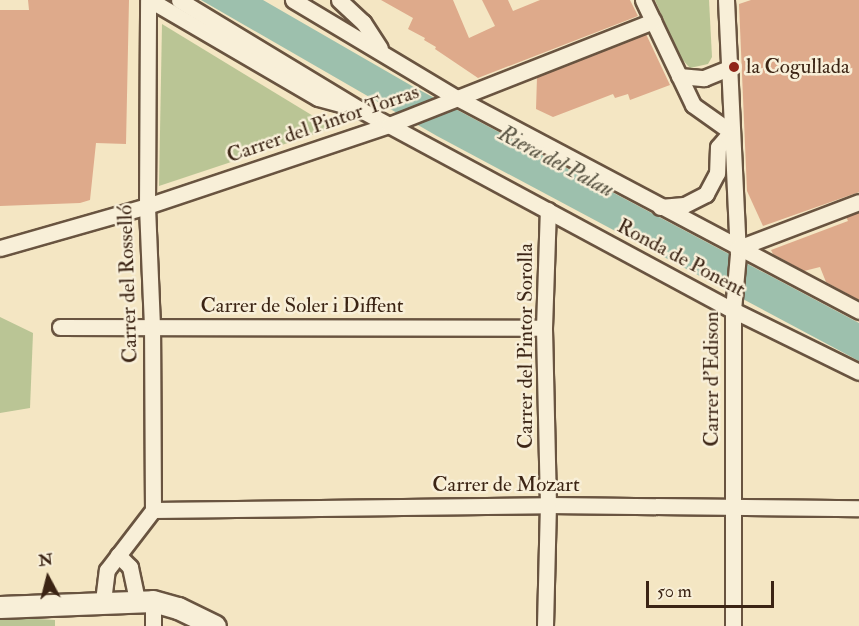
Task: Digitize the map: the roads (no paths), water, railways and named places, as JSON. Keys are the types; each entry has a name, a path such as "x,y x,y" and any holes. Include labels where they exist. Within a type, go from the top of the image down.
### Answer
{"street":[{"name":"Ronda de Ponent","path":"149,0 318,98 358,109"},
{"name":"Carrer del Rosselló","path":"149,0 147,206 152,326 153,510"},
{"name":"Ronda de Ponent","path":"179,0 358,109 859,372"},
{"name":"Ronda de Ponent","path":"293,0 382,51 452,100 660,207 738,251 859,311"},
{"name":"Ronda de Ponent","path":"339,0 363,22 382,51"},
{"path":"643,0 693,105 731,132"},
{"name":"Carrer d'Edison","path":"726,0 738,251 733,305 733,626"},
{"name":"Carrer del Pintor Torras","path":"0,248 147,206 389,125 653,21"},
{"path":"680,76 704,78 729,68"},
{"name":"Carrer d'Edison","path":"660,207 684,205 706,195 717,173 718,147 731,132"},
{"path":"738,251 859,202"},
{"name":"Carrer del Pintor Sorolla","path":"545,626 548,504 544,328 548,210"},
{"name":"Carrer de Soler i Diffent","path":"60,327 544,328"},
{"name":"Carrer de Mozart","path":"153,510 548,504 733,509 859,508"},
{"path":"103,601 107,570 153,510"},
{"path":"118,555 130,567 153,626"},
{"path":"0,607 145,601 178,608 215,626"}],"place":[{"name":"la Cogullada","path":"734,67"}],"water label":[{"name":"Riera del Palau","path":"556,162"}]}
